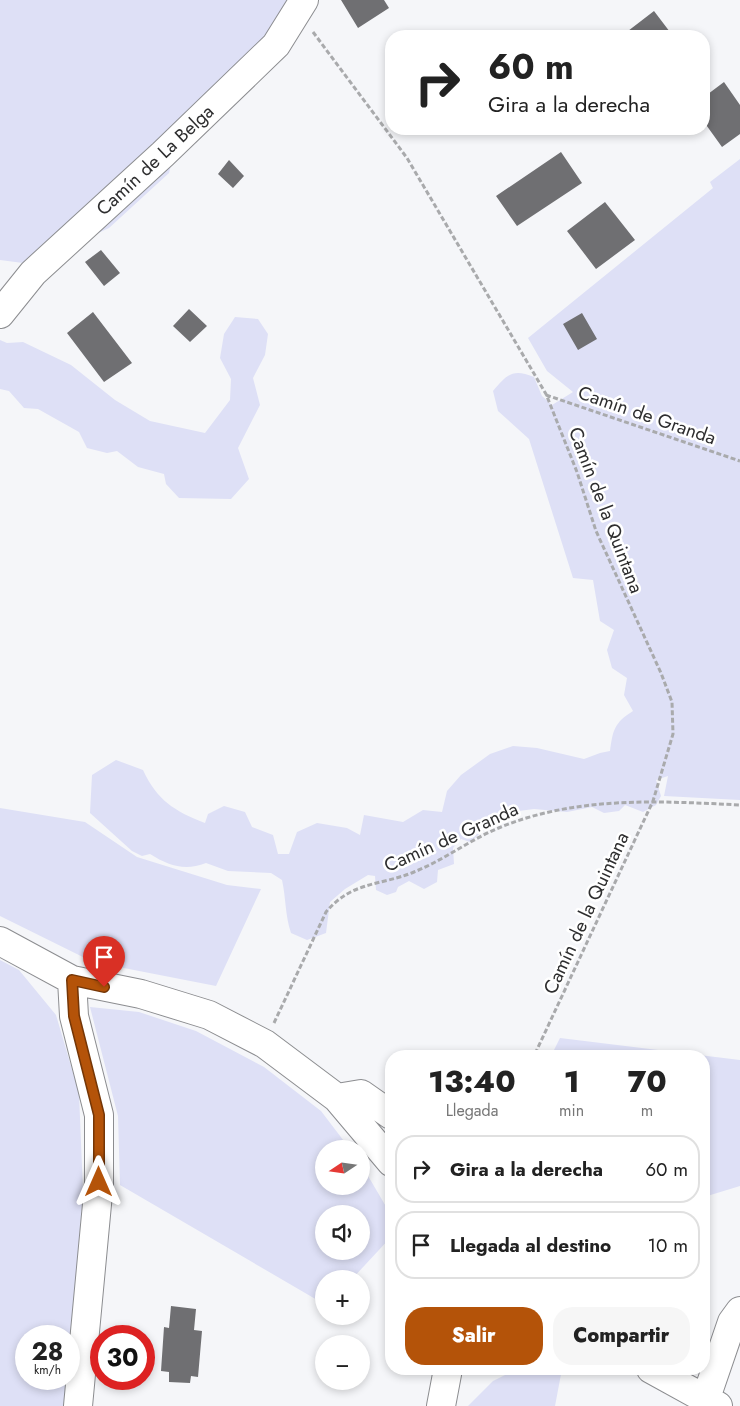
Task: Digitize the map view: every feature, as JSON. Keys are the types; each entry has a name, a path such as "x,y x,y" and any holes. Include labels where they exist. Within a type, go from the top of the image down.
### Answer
{"street":[{"name":"Camín de La Belga","path":"0,314 33,273 163,154 276,46 301,6"},
{"path":"0,941 72,980 141,994 208,1015 265,1044 337,1098 385,1155"},
{"path":"72,980 74,1016 99,1115 99,1182 78,1406"},
{"path":"337,1098 361,1094 385,1111"},
{"path":"662,1375 712,1402 736,1327"},
{"path":"441,1406 447,1375"}],"path":[{"name":"Camín de la Quintana","path":"301,6 334,62 385,129"},
{"name":"Camín de la Quintana","path":"390,135 407,158 546,394 577,472 596,531 662,673 672,702 673,734 653,801 537,1050"},
{"name":"Camín de Granda","path":"546,394 740,461"},
{"name":"Camín de Granda","path":"265,1044 326,912 338,898 361,887 391,881 415,872 499,828 521,820 592,803 653,801 740,805"}],"shaded area":[{"path":"0,0 303,0 175,149 169,173 109,228 75,244 33,270 23,263 0,260"},
{"path":"740,159 740,800 664,796 668,776 656,780 661,796 656,805 643,812 625,805 619,811 604,813 592,807 567,812 534,809 511,812 496,820 470,842 461,839 453,848 454,864 438,870 437,882 424,889 409,881 398,887 396,892 387,895 376,890 375,876 368,875 345,889 330,902 326,933 307,940 291,933 282,880 271,873 228,871 206,863 184,867 164,862 150,854 142,856 132,851 90,813 92,775 116,760 143,770 154,789 175,809 205,823 208,814 224,806 245,812 252,827 273,835 278,854 289,854 297,832 317,823 347,828 360,835 364,815 403,822 423,810 442,812 447,791 461,775 490,754 513,746 537,748 584,759 610,751 612,738 618,723 633,711 624,695 627,678 612,668 607,650 614,630 600,621 593,580 573,578 529,439 498,411 493,391 506,377 520,373 534,377 542,396 552,405 573,392 547,371 528,338 713,188 710,182"},
{"path":"235,317 258,319 268,334 265,355 253,378 260,405 238,448 249,479 231,499 179,498 166,484 164,474 138,467 117,451 107,453 87,448 79,432 38,409 24,408 9,391 0,389 0,340 7,343 23,342 71,365 115,400 150,421 205,433 230,400 231,379 220,358 224,334"},
{"path":"0,808 85,822 137,857 227,885 261,889 216,986 93,962 0,916"},
{"path":"0,960 19,970 56,1015 79,1093 83,1192 72,1325 15,1325 15,1390 67,1390 66,1406 0,1406"},
{"path":"90,1007 139,1012 196,1031 264,1067 321,1111 343,1140 315,1140 315,1195 370,1195 370,1179 385,1205 385,1243 370,1260 370,1205 315,1205 315,1260 370,1260 360,1270 315,1270 315,1299 120,1185 118,1116"},
{"path":"560,1038 658,1050 554,1050"},
{"path":"710,1056 740,1060 740,1186 710,1195"},
{"path":"505,1375 561,1375 555,1406 468,1406 493,1381"}],"building":[{"path":"341,0 384,0 389,8 358,28"},
{"path":"654,11 668,30 629,30"},
{"path":"724,82 740,105 740,134 722,147 710,130 710,92"},
{"path":"561,152 582,183 517,226 496,196"},
{"path":"229,160 244,176 233,188 218,174"},
{"path":"605,202 635,240 596,269 567,231"},
{"path":"101,250 120,273 104,286 85,262"},
{"path":"189,309 207,326 190,342 173,326"},
{"path":"93,312 132,363 104,382 67,333"},
{"path":"582,313 597,339 578,350 563,324"},
{"path":"171,1306 196,1309 194,1330 202,1331 198,1377 191,1376 190,1383 169,1382 169,1372 161,1371 164,1327 169,1328"}],"route":[{"path":"99,1182 99,1115 74,1016 72,980 104,987"}]}
